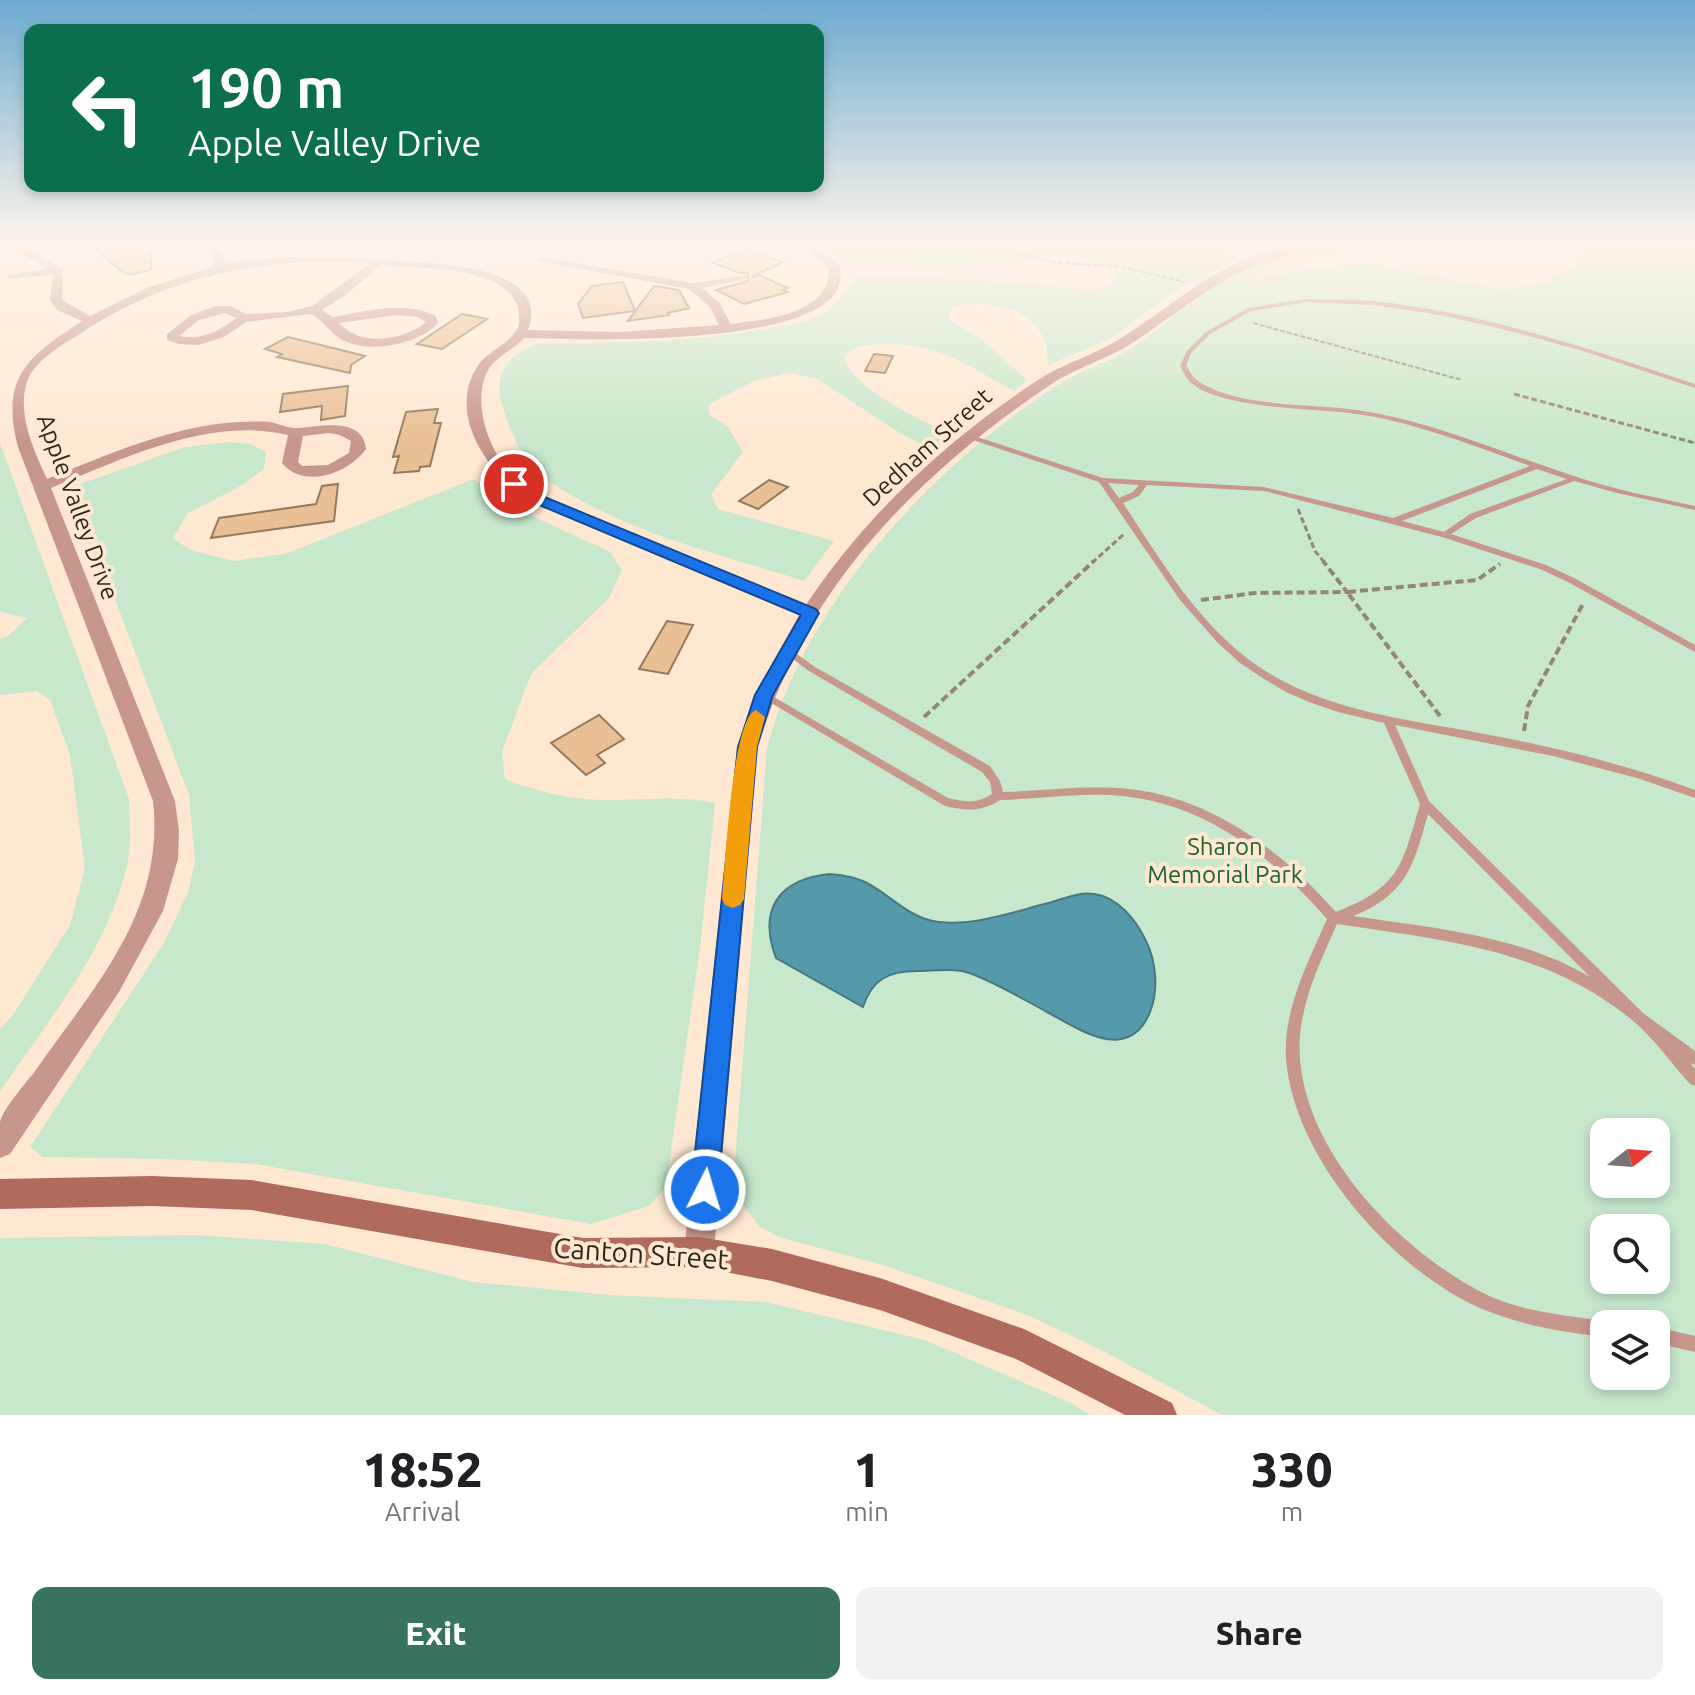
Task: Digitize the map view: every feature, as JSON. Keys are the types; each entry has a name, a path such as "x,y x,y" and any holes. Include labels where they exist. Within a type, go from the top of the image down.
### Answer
{"street":[{"path":"72,312 89,320"},
{"name":"Apple Valley Drive","path":"0,1144 129,957 157,897 167,857 168,830 164,801 73,572 23,437 17,406 19,384 34,362 89,320 105,312"},
{"path":"207,312 171,337 184,342 206,339 225,332 243,318"},
{"path":"233,312 243,318 283,318 310,312"},
{"path":"317,312 332,321 346,337 369,342 411,335 427,329 432,323 432,319 424,314 403,312"},
{"path":"332,321 403,312"},
{"name":"Apple Valley Drive","path":"519,334 524,324 523,312"},
{"path":"719,312 727,328"},
{"path":"802,312 727,328 621,336 519,334 484,366 473,394 474,408 495,464 514,484 542,501 810,613"},
{"name":"Dedham Street","path":"699,1252 741,794 747,747 764,695 810,613 890,511 971,438 1044,383 1115,348 1166,312"},
{"path":"43,486 198,433 255,427 281,428 296,433 341,430 355,435 359,449 351,460 338,467 297,470 290,463 296,433"},
{"name":"Canton Street","path":"0,1194 152,1191 251,1195 583,1253 699,1252 772,1265 880,1294 1024,1345 1160,1415"}],"lane":[{"path":"1248,312 1217,325 1184,360 1186,376 1207,390 1249,401 1395,418 1464,437 1574,479 1695,508"},
{"path":"1424,312 1567,345 1695,386"},
{"path":"971,438 1102,480 1242,487 1296,494 1445,535 1543,567 1695,649"},
{"path":"1394,521 1537,466"},
{"path":"1445,535 1473,516 1574,479"},
{"path":"1102,480 1187,603 1231,649 1266,677 1321,701 1388,720 1523,745 1610,766 1695,794"},
{"path":"1118,502 1136,494 1145,483"},
{"path":"787,651 812,669 986,769 995,781 998,796"},
{"path":"764,695 945,802 971,808 987,805 998,796 1122,792 1183,806 1259,844 1298,877 1334,918 1463,939 1536,959 1588,982 1695,1059"},
{"path":"1388,720 1425,804 1648,1027 1695,1079"},
{"path":"1425,804 1400,880 1368,906 1334,918 1308,976 1297,1018 1292,1056 1297,1092 1309,1126 1336,1171 1386,1233 1426,1266 1473,1295 1518,1315 1590,1327"},
{"path":"1670,1338 1695,1344"}],"path":[{"path":"1231,317 1462,380"},
{"path":"1514,394 1695,443"},
{"path":"1296,494 1300,520 1315,551 1433,704 1444,730"},
{"path":"913,727 1127,530 1134,528"},
{"path":"1187,603 1232,592 1280,595 1347,592 1477,580 1496,569 1504,554"},
{"path":"1523,745 1528,706 1590,590"}],"green space":[{"path":"950,312 950,320 981,339 1027,380 1014,391 937,351 894,344 865,346 845,356 849,368 873,391 951,435 934,450 900,433 817,379 790,373 754,381 709,404 709,414 728,427 743,452 711,494 718,509 834,541 804,581 646,531 586,503 533,470 507,421 500,393 502,374 511,359 536,344 683,339 741,333 794,324 824,313"},
{"path":"1017,312 1146,312 1108,340 1048,365 1044,339 1028,319"},
{"name":"Sharon Memorial Park","path":"1178,312 1695,312 1695,1415 1222,1415 1030,1316 886,1266 779,1237 759,1226 745,1208 737,1186 735,1160 767,748 785,694 811,641 842,591 879,543 920,498 964,456 1056,386 1136,345"},
{"path":"230,442 249,444 266,452 264,469 239,487 188,513 173,538 190,550 235,561 288,553 474,479 496,499 610,552 622,570 609,598 531,674 502,752 505,779 554,794 584,799 666,798 715,803 700,949 666,1187 649,1206 591,1224 255,1164 43,1157 30,1147 164,943 188,892 195,862 189,795 116,602 63,490 185,447"},
{"path":"0,443 129,799 130,838 128,861 119,893 93,953 0,1091 0,1029 13,1015 70,925 85,868 70,755 50,700 37,691 0,695 0,639 8,636 27,618 0,612"},
{"path":"196,1235 325,1244 473,1282 609,1295 766,1302 925,1340 1071,1403 1090,1415 0,1415 0,1238"}],"water":[{"path":"830,874 861,880 918,916 939,922 982,920 1078,895 1103,896 1131,918 1149,949 1155,985 1150,1012 1141,1028 1130,1036 1117,1040 1103,1038 1074,1027 982,978 952,970 907,971 890,975 871,990 863,1007 776,958 771,941 771,912 785,890 797,882"}],"building":[{"path":"581,312 627,312 583,318"},
{"path":"635,312 672,312 669,315 628,321"},
{"path":"462,314 487,319 442,349 417,344"},
{"path":"288,337 365,356 351,365 350,373 277,357 282,354 265,349"},
{"path":"874,354 893,356 885,373 865,371"},
{"path":"348,386 345,416 321,420 322,406 280,412 283,394"},
{"path":"438,409 434,423 441,423 430,466 420,467 419,471 394,473 399,456 393,457 406,412"},
{"path":"769,480 788,487 758,509 739,501"},
{"path":"338,484 334,521 211,538 219,518 316,504 322,486"},
{"path":"667,621 693,625 668,674 639,669"},
{"path":"599,715 624,739 597,755 605,763 586,775 551,743"}],"slow traffic":[{"path":"733,899 747,747 756,717"}],"route":[{"path":"514,484 542,501 810,613 764,695 747,747 705,1190"}]}
